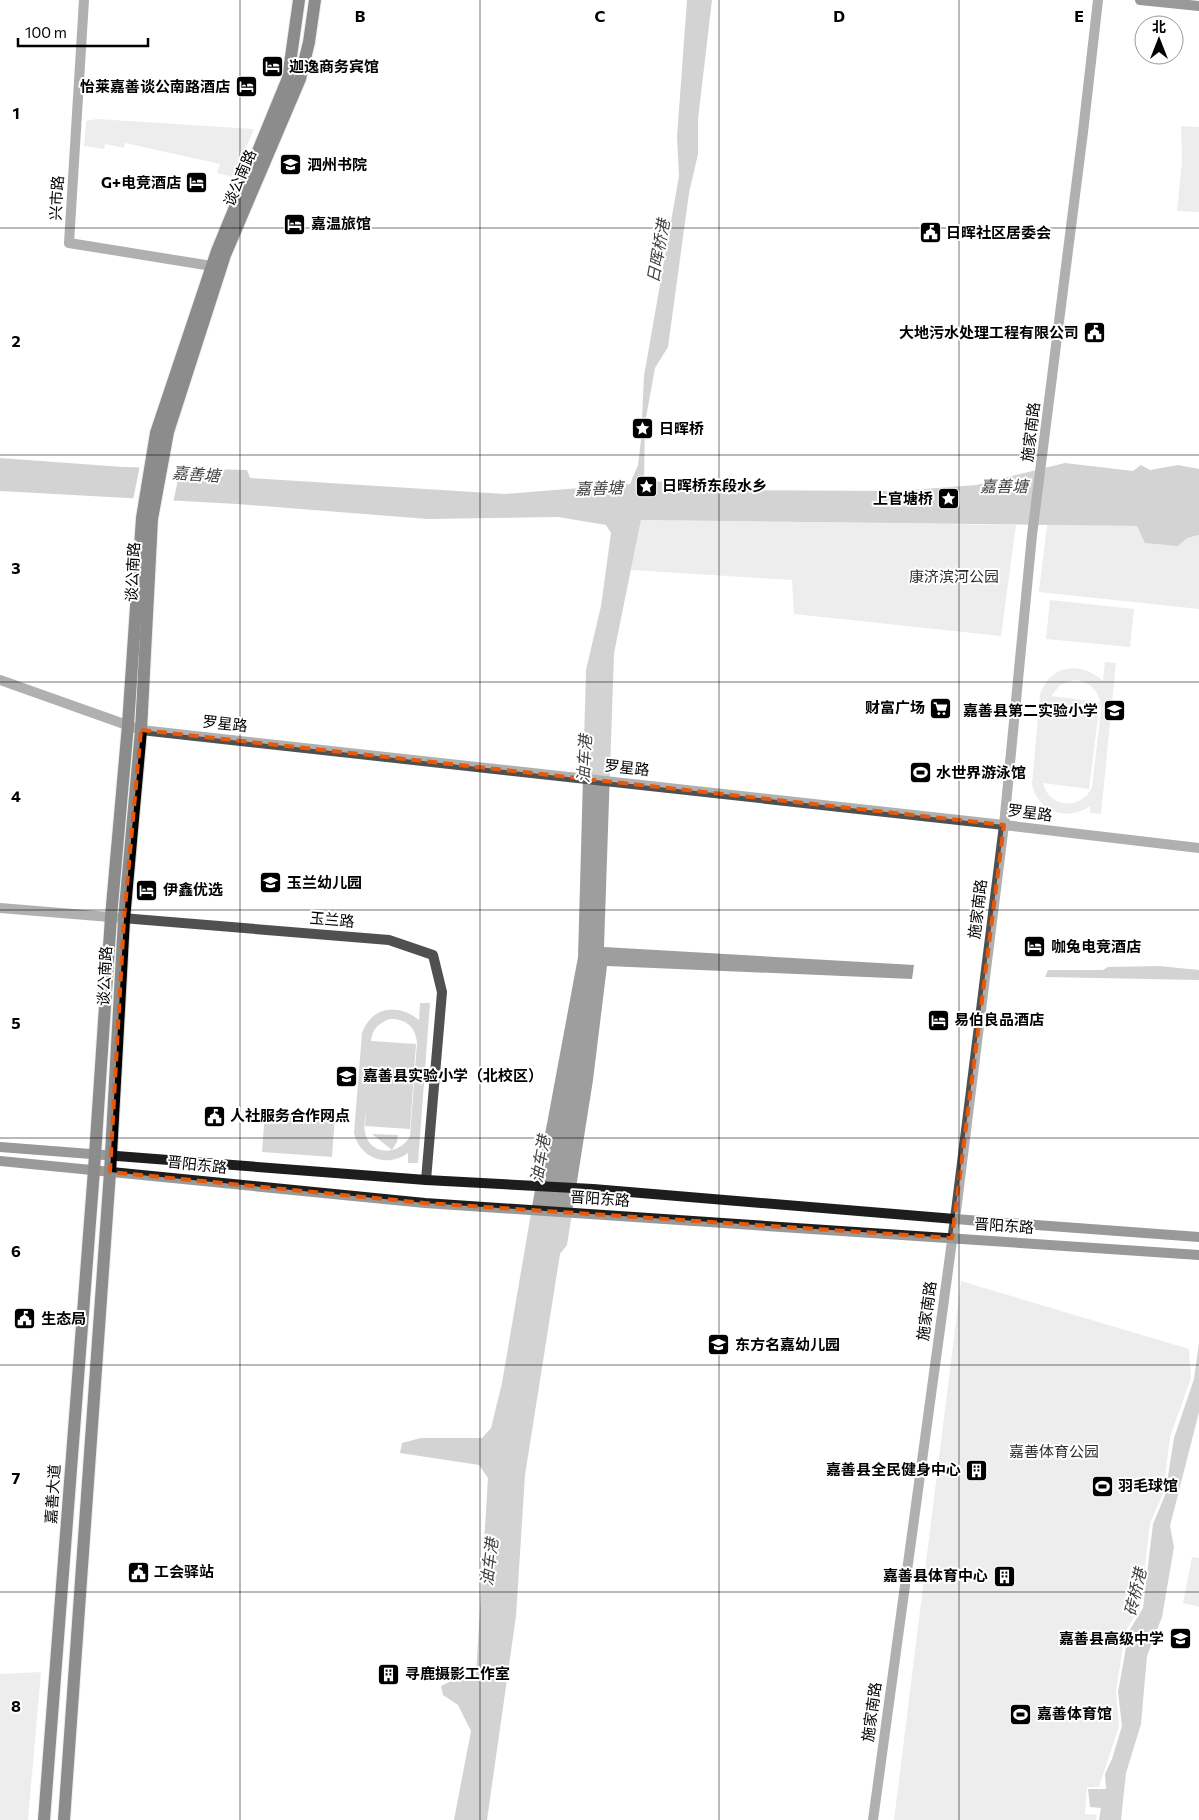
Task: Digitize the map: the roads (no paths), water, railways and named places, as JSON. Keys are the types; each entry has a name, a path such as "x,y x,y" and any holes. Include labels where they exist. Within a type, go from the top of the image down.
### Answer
{"main road":[{"name":"谈公南路","path":"94,1170 111,917 147,518 162,432 216,267 288,78 300,0"},
{"name":"谈公南路","path":"216,267 300,79 309,42 315,0"},
{"path":"1140,0 1199,6"},
{"name":"谈公南路","path":"110,1172 124,918 141,730 147,518"},
{"name":"晋阳东路","path":"0,1147 426,1180 593,1189 1199,1237"},
{"name":"晋阳东路","path":"0,1161 425,1202 1199,1255"},
{"name":"嘉善大道","path":"44,1820 94,1170"},
{"path":"64,1820 110,1172"}],"street":[{"name":"兴市路","path":"84,0 69,243 216,267"},
{"name":"施家南路","path":"873,1820 955,1219 1004,825 1032,535 1098,0"},
{"name":"罗星路","path":"0,680 141,730 1199,848"},
{"name":"玉兰路","path":"0,908 389,940 433,956 442,992 426,1180"}],"water":[{"path":"687,0 712,0 698,119 698,154 689,193 668,347 655,368 645,423 644,480 742,490 898,491 976,485 1065,463 1133,471 1141,465 1150,470 1178,465 1199,469 1199,535 1187,538 1178,546 1145,543 1137,526 641,520 614,653 604,947 914,965 912,979 607,966 593,1080 567,1245 560,1254 525,1475 516,1616 487,1820 454,1820 471,1731 458,1705 443,1695 441,1686 453,1680 476,1675 488,1478 479,1465 400,1453 402,1443 421,1438 482,1438 491,1428 502,1383 538,1172 578,957 586,670 601,606 611,533 606,525 558,517 428,519 237,504 0,491 0,458 123,467 247,470 250,478 505,494 630,484 638,465 644,376 679,176 677,137"},
{"path":"1159,966 1199,970 1199,980 1045,977 1048,970 1103,970 1108,967"},
{"path":"1199,1343 1199,1412 1170,1526 1174,1547 1162,1617 1147,1656 1141,1724 1126,1773 1121,1820 1099,1820 1101,1808 1090,1807 1088,1789 1106,1789 1105,1774 1112,1759 1122,1726 1118,1692 1129,1631 1143,1608 1153,1524 1165,1495 1174,1438 1194,1379"}],"place":[{"name":"迦逸商务宾馆","path":"273,67"},
{"name":"怡莱嘉善谈公南路酒店","path":"246,87"},
{"name":"泗州书院","path":"291,165"},
{"name":"G+电竞酒店","path":"197,183"},
{"name":"嘉温旅馆","path":"295,224"},
{"name":"日晖社区居委会","path":"930,233"},
{"name":"大地污水处理工程有限公司","path":"1095,333"},
{"name":"日晖桥","path":"643,429"},
{"name":"日晖桥东段水乡","path":"646,486"},
{"name":"上官塘桥","path":"949,499"},
{"name":"财富广场","path":"941,708"},
{"name":"嘉善县第二实验小学","path":"1114,711"},
{"name":"水世界游泳馆","path":"920,773"},
{"name":"玉兰幼儿园","path":"271,883"},
{"name":"伊鑫优选","path":"147,890"},
{"name":"咖兔电竞酒店","path":"1035,947"},
{"name":"易伯良品酒店","path":"938,1020"},
{"name":"嘉善县实验小学（北校区）","path":"347,1076"},
{"name":"人社服务合作网点","path":"214,1116"},
{"name":"生态局","path":"25,1319"},
{"name":"东方名嘉幼儿园","path":"719,1345"},
{"name":"嘉善县全民健身中心","path":"977,1470"},
{"name":"羽毛球馆","path":"1102,1486"},
{"name":"工会驿站","path":"138,1572"},
{"name":"嘉善县体育中心","path":"1004,1576"},
{"name":"嘉善县高级中学","path":"1180,1639"},
{"name":"寻鹿摄影工作室","path":"389,1674"},
{"name":"嘉善体育馆","path":"1021,1714"}],"water label":[{"name":"日晖桥港","path":"658,251"},
{"name":"嘉善塘","path":"196,474"},
{"name":"嘉善塘","path":"1004,486"},
{"name":"嘉善塘","path":"599,488"},
{"name":"油车港","path":"584,759"},
{"name":"油车港","path":"540,1159"},
{"name":"油车港","path":"489,1562"},
{"name":"砖桥港","path":"1135,1592"}],"park label":[{"name":"康济滨河公园","path":"954,577"},
{"name":"嘉善体育公园","path":"1054,1452"}]}
